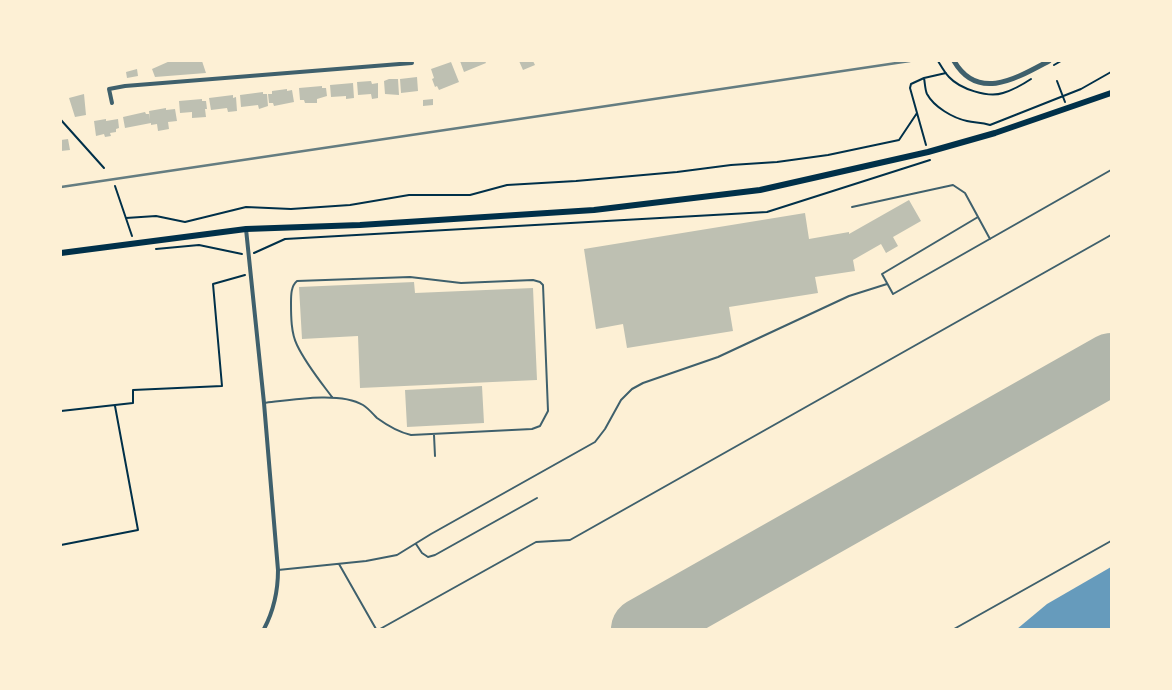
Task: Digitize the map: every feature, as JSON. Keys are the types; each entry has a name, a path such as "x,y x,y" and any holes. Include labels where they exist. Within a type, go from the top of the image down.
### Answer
{"main road":[{"path":"61,253 246,229 594,210 760,190 928,152 995,133 1111,94"}],"street":[{"path":"346,61 347,67"},
{"path":"954,61 960,72 978,83 997,84 1016,79 1049,61"},
{"path":"112,103 109,89 125,86 412,63"},
{"path":"246,229 264,403 278,570 278,588 274,608 264,629"}],"lane":[{"path":"978,217 882,274 893,294 1111,170"},
{"path":"852,207 953,185 965,193 990,239"},
{"path":"380,629 536,542 570,540 1111,234"},
{"path":"264,403 306,398 332,398 363,404 378,418 399,432 411,435 532,430 540,426 548,411 543,284 540,282 461,283 410,277 298,281 294,284 293,288 291,310 296,344 332,398"},
{"path":"278,570 384,559 397,555 439,529 595,442 622,400 632,389 642,383 718,357 850,296 887,284"},
{"path":"434,434 435,456"},
{"path":"416,544 422,553 428,557 435,556 537,498"},
{"path":"954,629 1111,541"},
{"path":"339,564 376,629"}],"path":[{"path":"938,61 949,77"},
{"path":"924,78 926,94 933,102 952,116 969,122 980,121 990,125 1081,89 1111,72"},
{"path":"928,152 911,84 924,78 947,73"},
{"path":"1057,81 1067,108"},
{"path":"126,218 156,216 185,222 246,207 291,209 350,205 409,195 470,195 507,184 576,181 794,160 899,140 917,113"},
{"path":"61,120 104,168"},
{"path":"115,186 134,244"},
{"path":"61,411 133,403 133,390 222,386 213,284 251,273"},
{"path":"61,545 138,530 114,406"}],"water":[{"path":"1111,567 1111,629 1017,629 1047,604"}],"building":[{"path":"170,61 202,61 206,73 155,77 152,69"},
{"path":"460,61 485,61 486,63 464,72"},
{"path":"519,61 533,61 535,65 523,70"},
{"path":"451,62 459,82 439,90 437,86 435,87 431,69"},
{"path":"137,69 138,76 127,78 126,72"},
{"path":"417,77 418,91 401,93 400,79"},
{"path":"398,79 399,95 385,94 384,81"},
{"path":"371,81 372,84 378,83 378,98 372,99 371,94 358,95 357,82"},
{"path":"353,83 354,98 346,99 346,96 331,97 330,85"},
{"path":"322,86 322,88 326,88 327,96 317,99 317,103 305,103 304,100 300,100 299,88"},
{"path":"287,89 287,91 292,90 294,102 274,106 273,103 269,103 268,94 272,94 272,91"},
{"path":"263,92 263,94 267,94 268,106 259,109 258,105 241,107 240,95"},
{"path":"84,94 86,115 75,117 69,98"},
{"path":"233,95 233,98 236,97 237,111 228,112 227,108 211,110 209,98"},
{"path":"202,99 202,101 206,101 206,117 192,118 192,112 180,113 179,101"},
{"path":"433,99 433,105 423,106 423,100"},
{"path":"166,108 166,110 175,109 177,121 168,122 169,129 158,131 157,124 151,125 151,123 125,128 123,117 145,112 149,114 150,120 149,111"},
{"path":"106,119 106,121 118,119 119,128 116,129 116,132 110,133 111,136 105,137 104,134 96,136 94,121"},
{"path":"68,139 70,150 61,151 61,140"},
{"path":"909,200 921,221 893,237 898,246 886,253 881,244 853,260 855,271 815,277 818,293 729,307 733,331 627,348 623,324 596,329 584,249 805,213 809,239 849,232 849,234"},
{"path":"414,282 415,293 533,288 537,380 360,388 358,336 302,339 299,287"},
{"path":"482,386 484,423 407,427 405,390"}],"runway":[{"path":"642,629 1111,364"}],"railway":[{"path":"61,187 910,61"}]}
